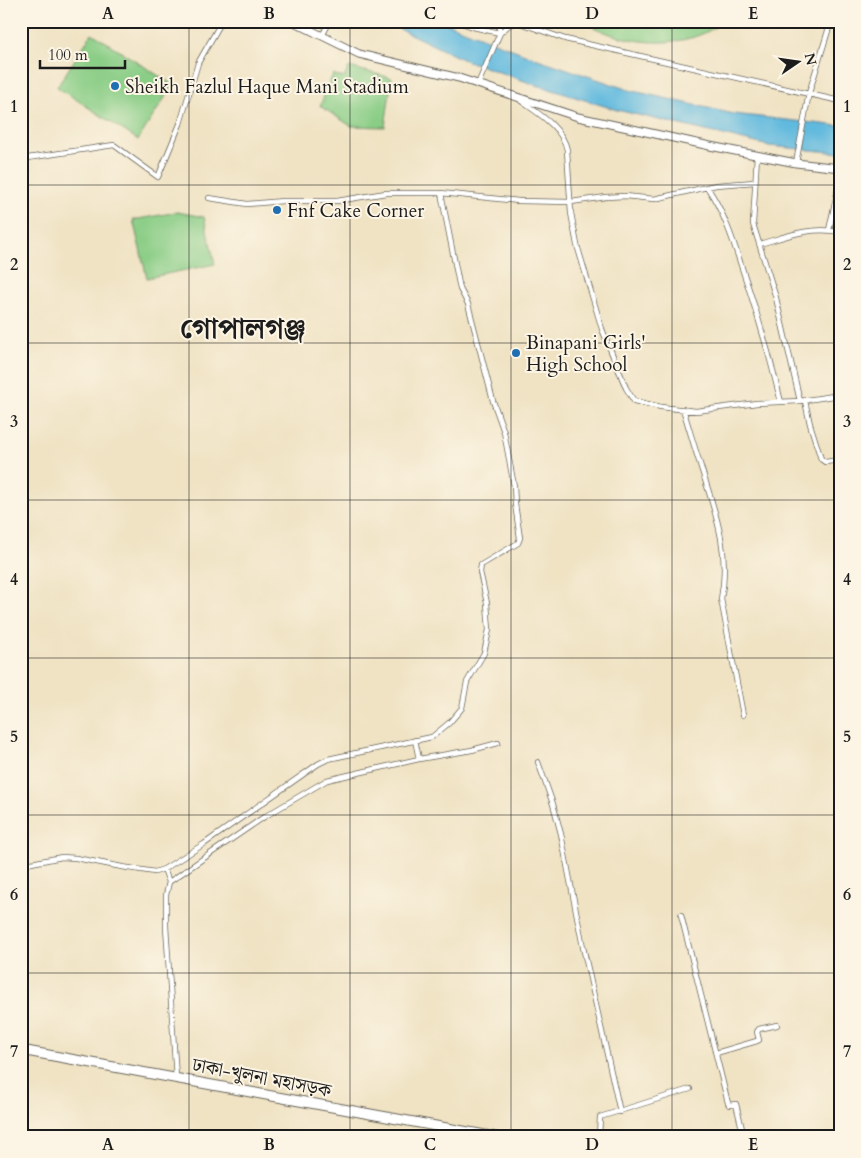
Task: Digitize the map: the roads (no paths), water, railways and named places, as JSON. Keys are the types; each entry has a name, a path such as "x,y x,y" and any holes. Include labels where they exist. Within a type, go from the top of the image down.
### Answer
{"highway":[{"name":"ঢাকা-খুলনা মহাসড়ক","path":"21,1050 496,1137"}],"main road":[{"path":"292,21 359,54 478,84 578,117 757,155 840,168"}],"street":[{"path":"21,160 114,145 158,177 180,124 198,63 222,21"},
{"path":"322,36 330,21"},
{"path":"456,21 499,35"},
{"path":"498,21 499,35"},
{"path":"796,162 809,93 831,21"},
{"path":"478,84 499,35 517,22 565,39 840,101"},
{"path":"516,97 550,124 566,143 571,213 587,283 602,330 626,388 634,400 640,403 696,410 757,403 803,401 840,395"},
{"path":"757,155 753,224 776,298 803,401 821,459 825,462 840,460"},
{"path":"829,230 840,180"},
{"path":"209,198 247,204 283,201 337,201 386,193 441,193 519,200 570,202 625,196 654,199 707,187 755,182"},
{"path":"707,187 719,204 736,248 760,322 781,402"},
{"path":"21,865 62,857 155,872 165,870 323,761 432,737 449,723 462,708 467,682 484,653 489,630 487,603 480,572 481,565 518,543 520,538 514,486 504,432 493,401 468,304 460,289 441,193"},
{"path":"760,244 811,230 840,232"},
{"path":"683,409 716,510 724,561 724,583 721,599 743,715"},
{"path":"415,742 419,758"},
{"path":"168,881 264,817 327,780 419,758 472,750 498,743"},
{"path":"538,762 553,804 561,834 583,947 620,1112"},
{"path":"165,870 168,881 166,926 176,1078"},
{"path":"681,915 728,1103 729,1105 736,1104 744,1137"},
{"path":"716,1053 757,1041 759,1029 777,1025"},
{"path":"598,1137 600,1117 690,1089"}],"water":[{"path":"383,21 441,21 535,58 629,90 734,114 840,126 840,153 769,146 617,110 530,83 462,59"}],"place":[{"name":"Sheikh Fazlul Haque Mani Stadium","path":"115,86"},
{"name":"Fnf Cake Corner","path":"277,210"},
{"name":"Binapani Girls' High School","path":"516,353"}],"district":[{"name":"গোপালগঞ্জ","path":"243,328"}]}
